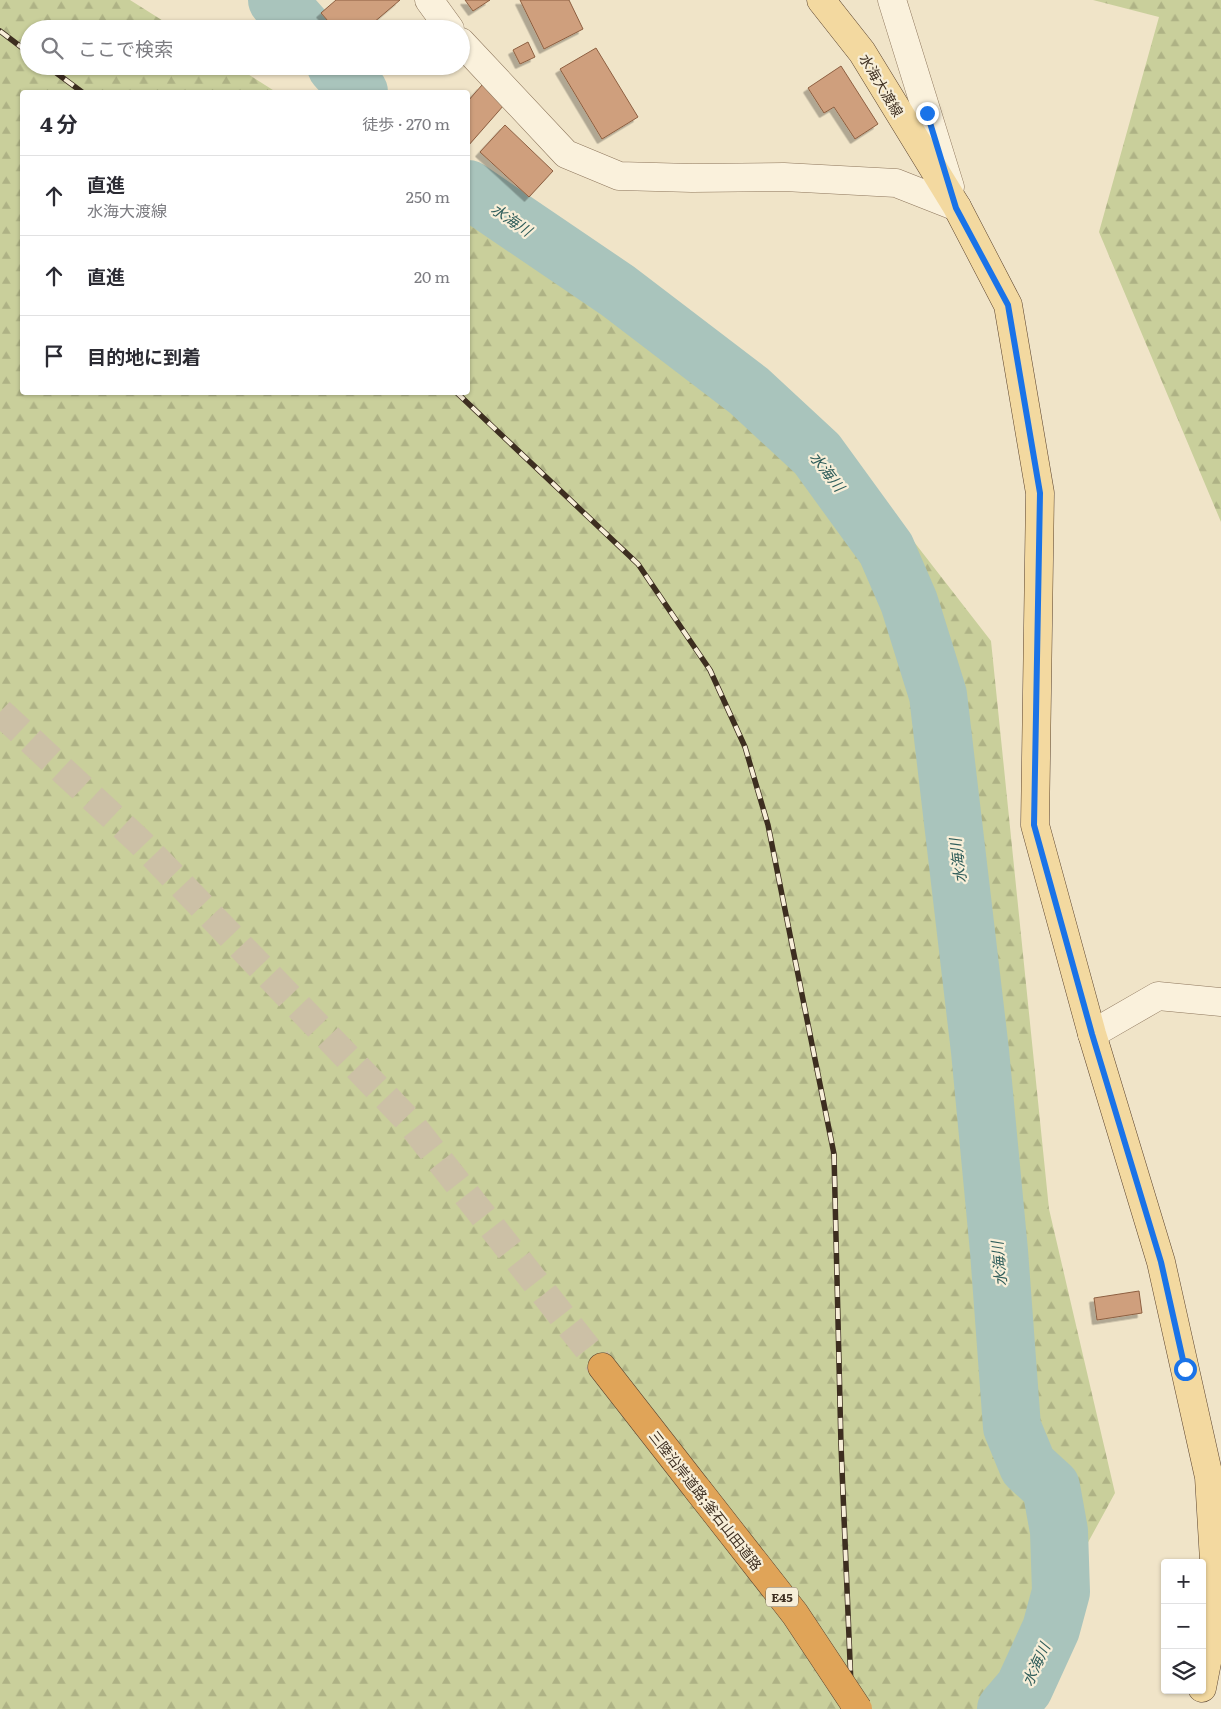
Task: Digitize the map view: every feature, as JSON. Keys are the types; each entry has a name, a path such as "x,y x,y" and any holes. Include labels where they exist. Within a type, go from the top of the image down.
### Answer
{"highway":[{"name":"三陸沿岸道路;釜石山田道路","path":"602,1367 795,1614 858,1709"}],"main road":[{"name":"水海大渡線","path":"821,0 862,52 956,208 1008,305 1040,493 1034,825 1092,1034 1161,1262 1209,1477 1217,1611 1206,1668"},
{"name":"水海大渡線","path":"1198,1709 1201,1694"}],"street":[{"path":"429,0 443,20"},
{"path":"892,0 956,208"},
{"path":"470,52 566,154 619,176 692,178 784,177 896,183 956,208"},
{"path":"1092,1034 1158,996 1221,1002"}],"green space":[{"path":"0,0 130,0 162,20 20,20 20,75 249,75 273,90 20,90 20,395 470,395 470,215 845,453 991,641 1049,1209 1115,1493 997,1709 0,1709"},
{"path":"1093,0 1221,0 1221,522 1099,232 1159,17"}],"building":[{"path":"336,0 400,0 377,20 327,20 321,13"},
{"path":"465,0 490,0 473,11"},
{"path":"520,0 569,0 583,29 544,49"},
{"path":"528,42 535,57 520,64 513,50"},
{"path":"596,48 638,117 602,139 560,69"},
{"path":"841,66 878,124 855,139 834,107 824,113 808,88"},
{"path":"482,85 504,105 470,144 470,99"},
{"path":"505,125 553,171 529,197 480,152"},
{"path":"1139,1291 1142,1313 1097,1320 1094,1298"}],"waterway":[{"name":"水海川","path":"277,0 295,20"},
{"name":"水海川","path":"344,75 357,90"},
{"name":"水海川","path":"470,190 618,291 749,391 817,454 886,549 909,602 938,695 980,1051 999,1251 1012,1427 1028,1466 1051,1487 1059,1531 1061,1592 1051,1629 1024,1688 1006,1709"}],"tunnel":[{"path":"0,712 141,843 408,1120 602,1367"}],"railway":[{"path":"0,31 20,46"},
{"path":"59,75 79,90"},
{"path":"459,395 638,564 710,670 745,747 768,825 834,1154 841,1445 852,1709"}],"route":[{"path":"927,113 956,208 1008,305 1040,493 1034,825 1092,1034 1161,1262 1185,1369"}]}
